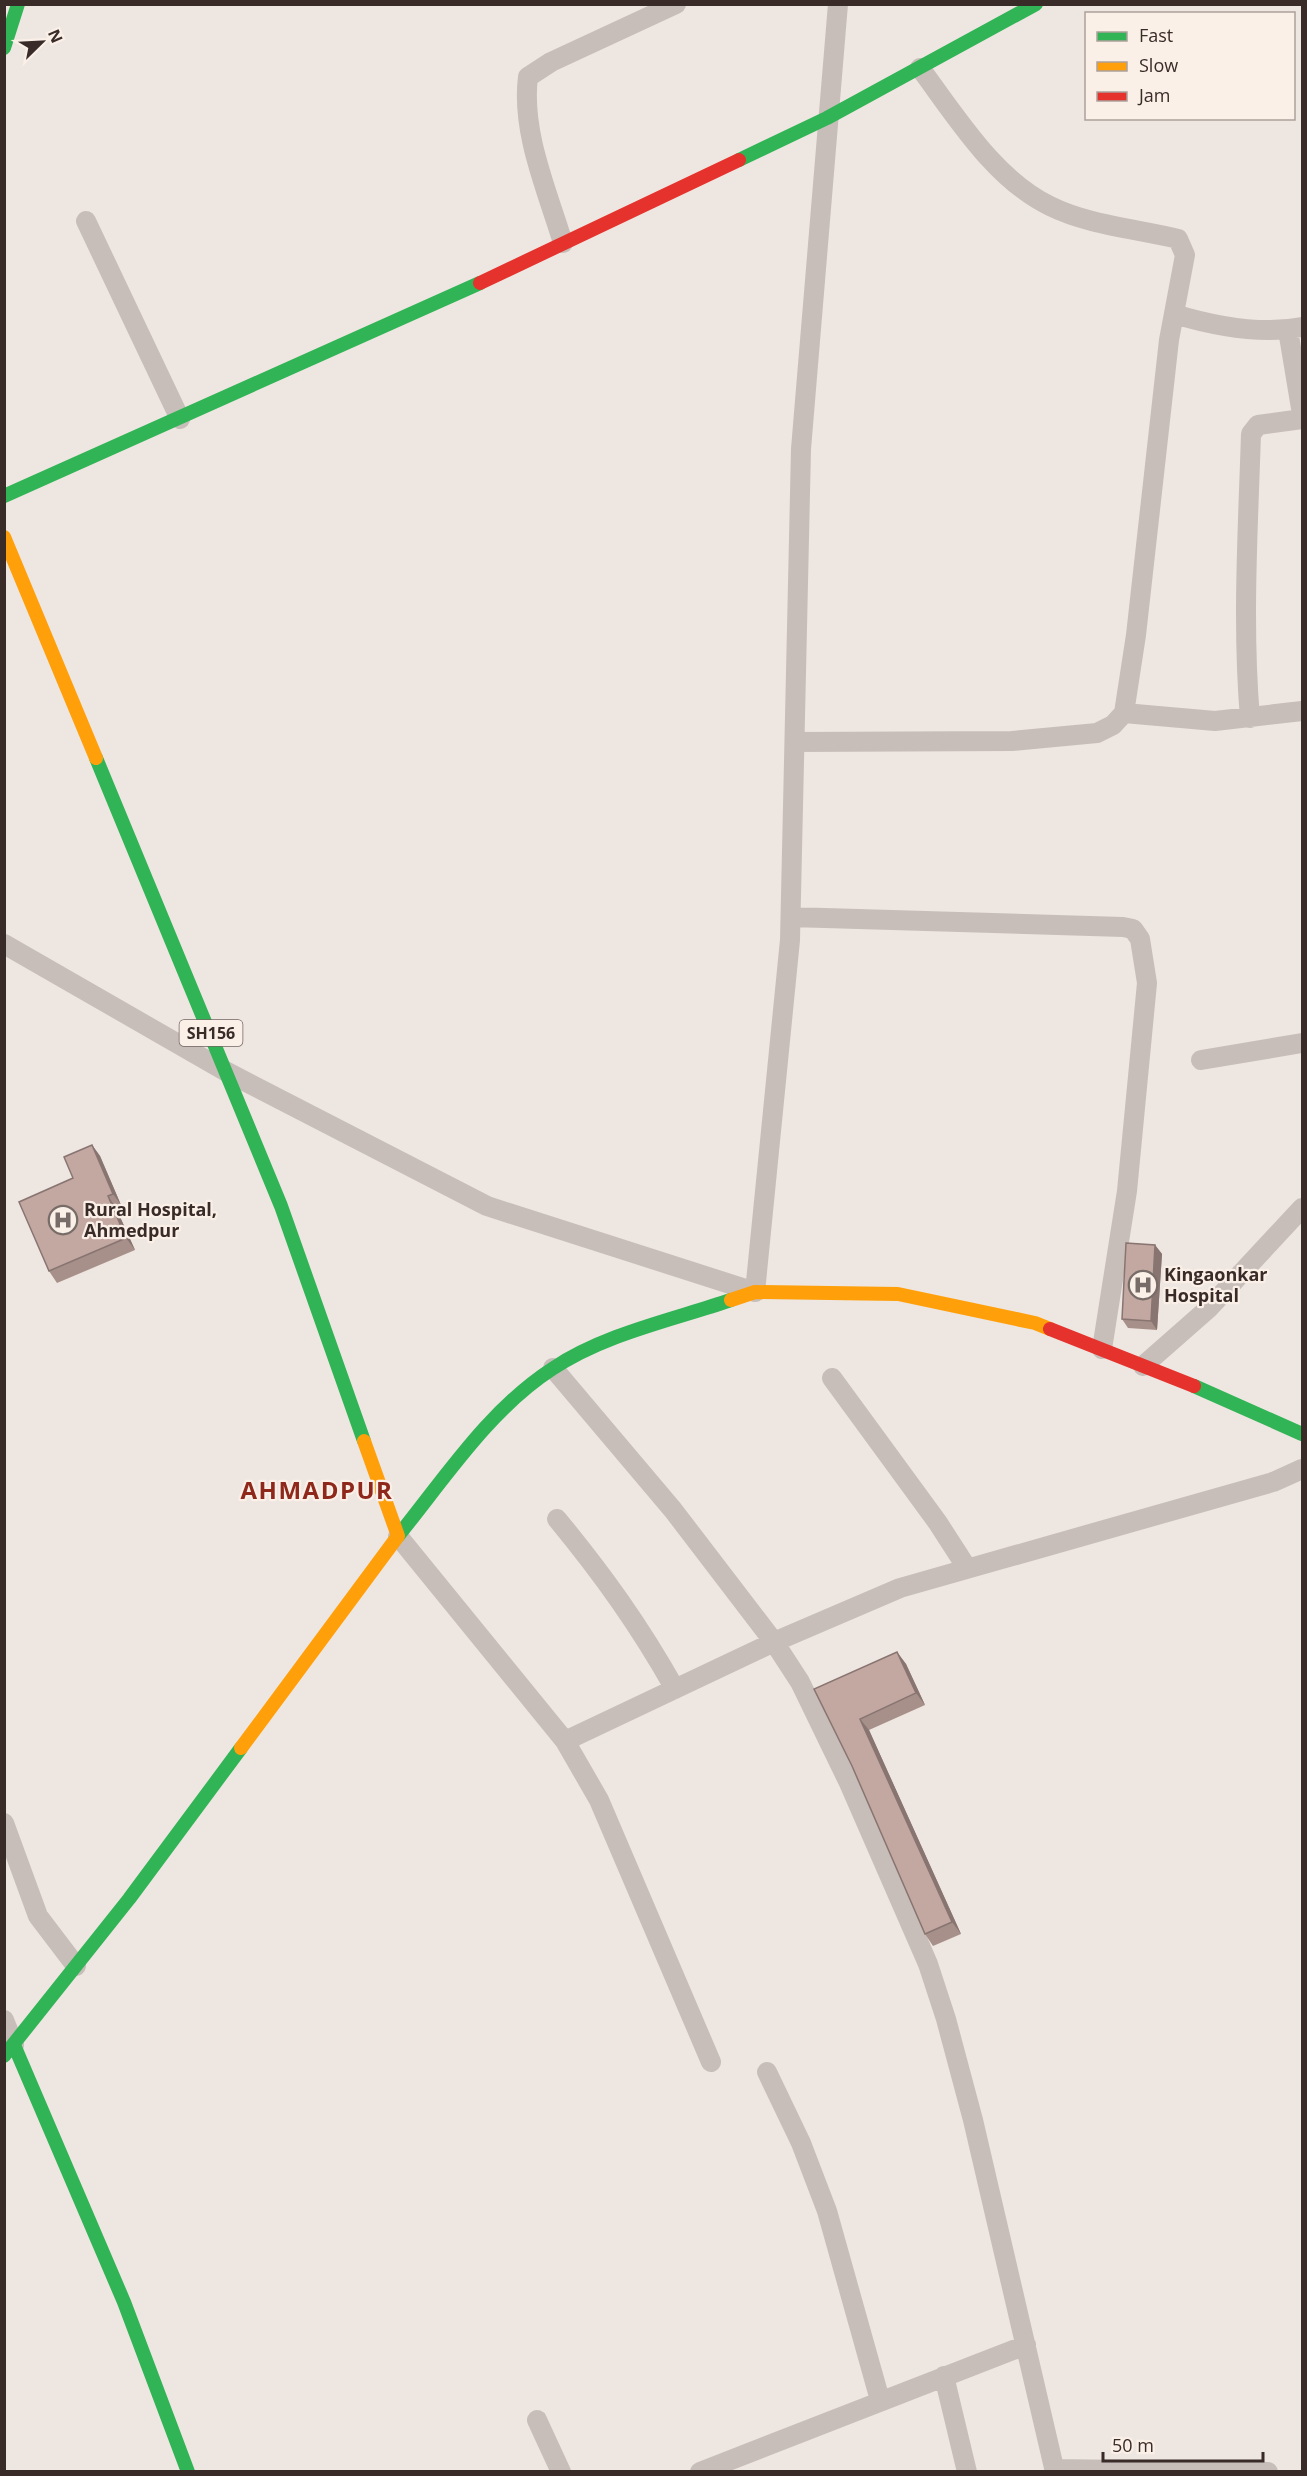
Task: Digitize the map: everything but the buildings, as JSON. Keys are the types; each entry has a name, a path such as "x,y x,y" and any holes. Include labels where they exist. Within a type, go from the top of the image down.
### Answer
{"main road":[{"path":"4,48 18,4"},
{"path":"4,496 180,419 563,243 827,118 1036,4"},
{"name":"SH156","path":"4,537 281,1206 398,1536"},
{"path":"188,2472 124,2302 9,2051 136,1889 398,1536 474,1441 510,1401 553,1368 610,1340 756,1292 898,1294 1035,1323 1232,1401 1302,1434"}],"street":[{"path":"563,243 530,132 525,96 528,77 551,62 676,4"},
{"path":"4,944 227,1072 487,1206 756,1292 791,918 801,449 838,4"},
{"path":"795,742 1022,740 1097,733 1113,725 1125,713 1173,314 1185,255 1178,239 1092,219 1050,206 1020,187 991,159 920,68"},
{"path":"86,220 180,419"},
{"path":"1173,314 1231,327 1295,328 1302,414"},
{"path":"1250,718 1246,669 1246,587 1251,435 1258,425 1302,419"},
{"path":"1125,713 1215,721 1302,711"},
{"path":"791,918 1133,929 1140,939 1147,983 1127,1191 1102,1349"},
{"path":"1201,1060 1302,1043"},
{"path":"1143,1366 1209,1308 1302,1208"},
{"path":"553,1368 673,1510 774,1642 800,1682 844,1773 927,1964 946,2019 973,2120 1055,2470 1268,2472"},
{"path":"832,1378 938,1523 967,1568"},
{"path":"565,1741 774,1642 900,1588 1273,1482 1302,1469"},
{"path":"557,1519 644,1633 675,1689"},
{"path":"398,1536 565,1741 599,1800 711,2062"},
{"path":"4,1823 38,1916 76,1966"},
{"path":"4,2020 9,2051"},
{"path":"767,2072 801,2143 827,2211 880,2400"},
{"path":"700,2472 1026,2345"},
{"path":"944,2376 967,2472"},
{"path":"537,2420 561,2472"}],"traffic: fast":[{"path":"4,48 18,4"},
{"path":"739,160 827,118 1036,4"},
{"path":"4,496 480,283"},
{"path":"96,758 281,1206 364,1441"},
{"path":"398,1536 488,1425 508,1404 552,1369 616,1337 731,1300"},
{"path":"1194,1386 1302,1434"},
{"path":"4,2056 129,1899 241,1748"},
{"path":"14,2045 124,2302 188,2472"}],"traffic: slow":[{"path":"4,537 96,758"},
{"path":"731,1300 755,1292 898,1294 1035,1323 1050,1329"},
{"path":"241,1748 398,1536 364,1441"}],"traffic: jam":[{"path":"480,283 739,160"},
{"path":"1050,1329 1194,1386"}],"place":[{"name":"Rural Hospital, Ahmedpur","path":"63,1220"},
{"name":"Kingaonkar Hospital","path":"1143,1285"}],"district":[{"name":"AHMADPUR","path":"317,1491"}]}
